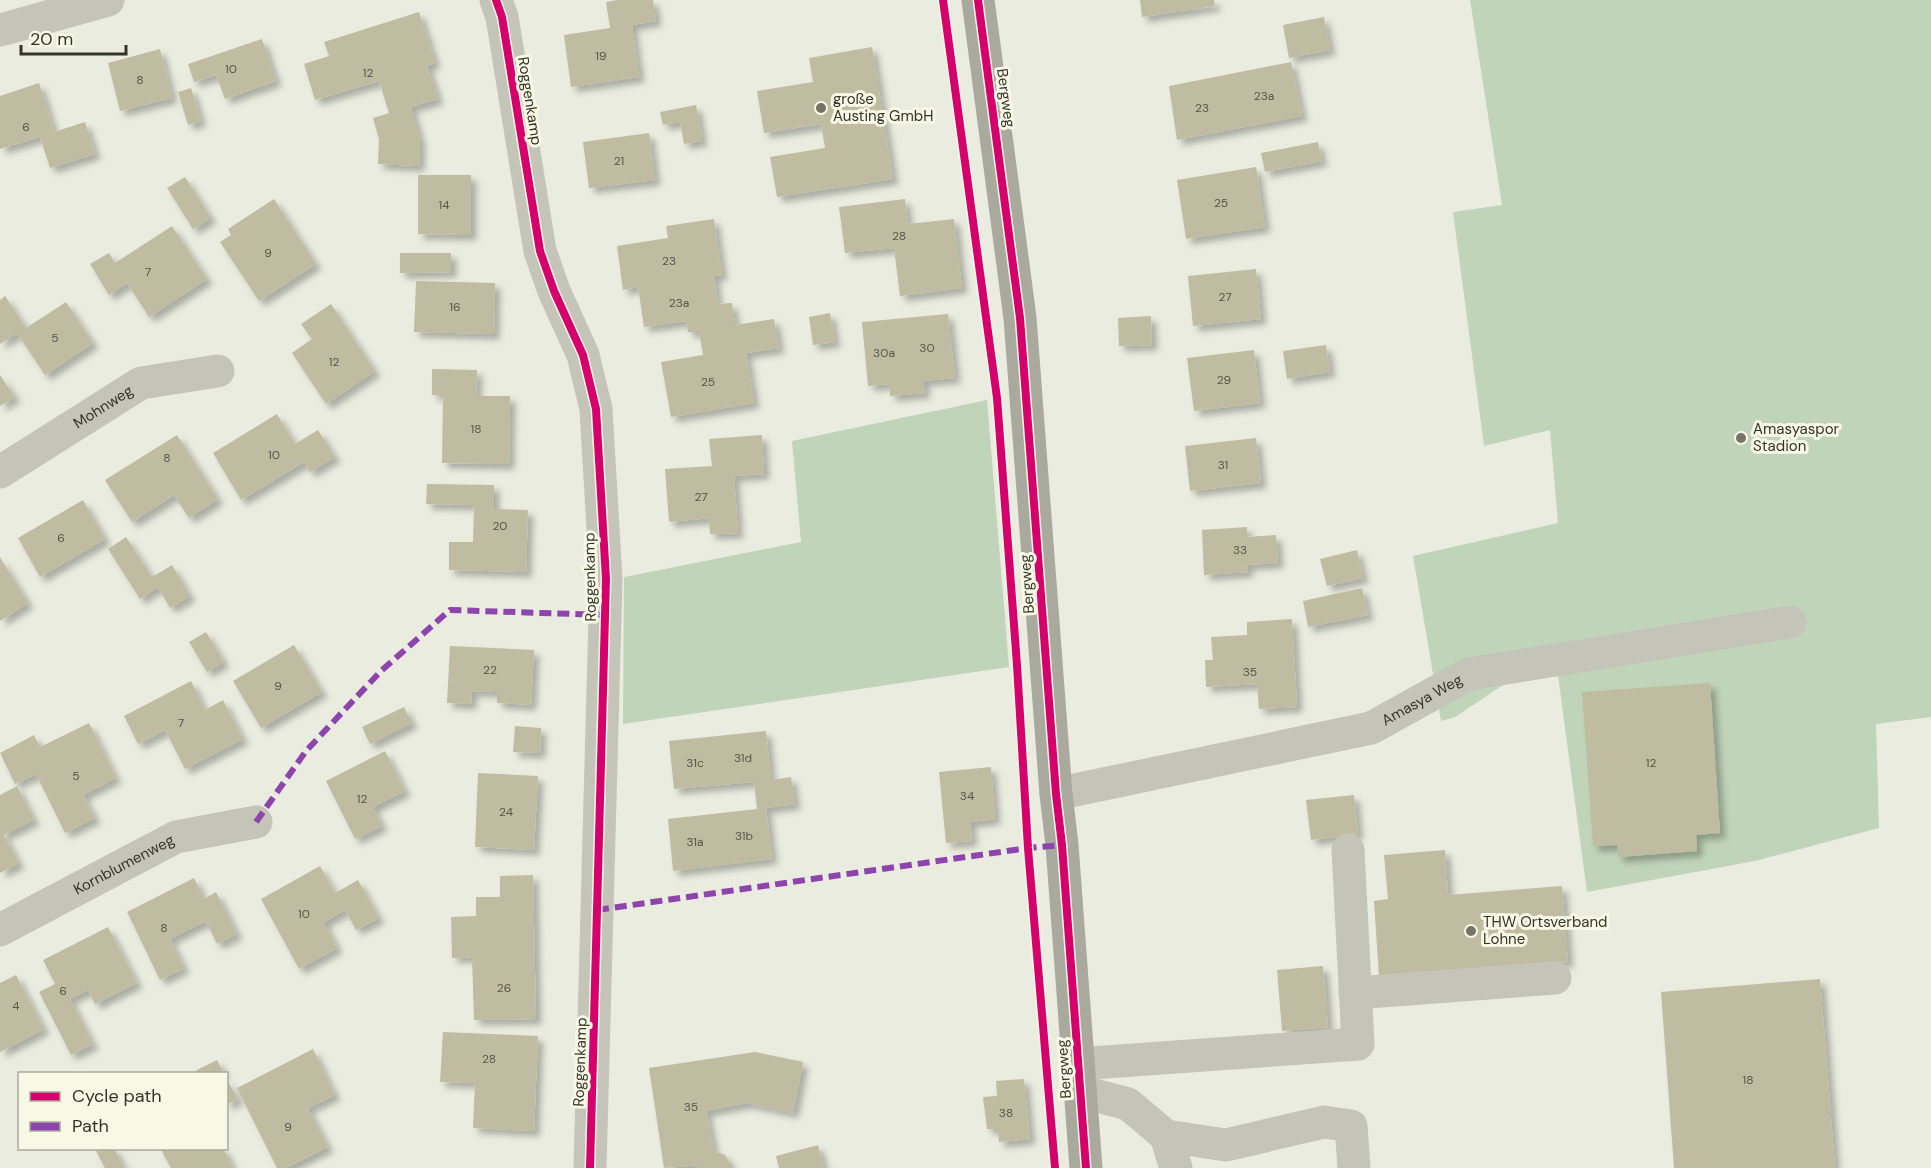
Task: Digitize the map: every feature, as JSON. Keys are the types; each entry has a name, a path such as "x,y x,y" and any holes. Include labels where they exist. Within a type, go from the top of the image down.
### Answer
{"main road":[{"name":"Bergweg","path":"978,0 1020,318 1086,1168"}],"street":[{"path":"0,30 108,0"},
{"name":"Roggenkamp","path":"496,0 502,17 540,251 554,291 583,355 596,409 606,579 590,1168"},
{"name":"Mohnweg","path":"0,472 141,383 218,371"},
{"name":"Amasya Weg","path":"1056,794 1371,728 1469,674 1790,622"},
{"name":"Kornblumenweg","path":"0,930 176,837 256,822"},
{"path":"1078,1078 1358,1044 1348,850"},
{"path":"1355,993 1555,978"},
{"path":"1078,1078 1128,1104 1166,1136 1226,1145 1324,1122 1351,1126 1354,1168"},
{"path":"1166,1136 1176,1168"}],"green space":[{"name":"Amasyaspor Stadion","path":"1470,0 1931,0 1931,717 1876,724 1879,828 1755,861 1587,892 1557,668 1521,673 1455,717 1441,721 1413,556 1558,523 1550,430 1484,446 1453,212 1502,205"},
{"path":"987,400 1009,667 623,724 624,577 801,542 792,441"}],"building":[{"path":"653,0 656,21 632,25 639,77 571,87 564,35 610,28 606,2"},
{"path":"1140,0 1214,0 1215,6 1142,17"},
{"path":"419,12 435,63 427,66 438,99 411,107 420,141 419,166 378,164 379,139 373,118 389,113 379,81 315,100 304,64 329,56 324,42"},
{"path":"1324,17 1330,50 1289,58 1283,25"},
{"path":"262,39 276,81 225,99 216,75 194,82 188,64"},
{"name":"große Austing GmbH","path":"872,47 893,179 777,197 770,157 825,148 821,124 764,133 757,91 813,82 809,58"},
{"path":"160,49 172,98 120,111 108,63"},
{"path":"1291,62 1302,116 1177,140 1169,86"},
{"path":"39,83 54,132 85,122 95,154 50,168 40,137 0,149 0,96"},
{"path":"191,88 201,121 188,125 178,92"},
{"path":"696,105 702,141 684,144 680,122 663,125 660,112"},
{"path":"649,133 655,180 589,188 583,142"},
{"path":"1318,142 1322,161 1265,172 1261,153"},
{"path":"1256,167 1265,227 1186,239 1177,180"},
{"path":"418,175 471,175 471,235 418,234"},
{"path":"185,177 211,218 193,229 167,188"},
{"path":"274,199 316,264 259,301 220,242 231,235 228,229"},
{"path":"905,199 908,224 954,219 962,288 900,296 894,248 845,253 839,207"},
{"path":"714,219 722,275 714,276 718,304 732,303 735,325 774,319 779,348 746,353 754,403 671,417 661,362 703,355 699,332 688,332 686,321 644,327 638,287 623,290 617,246 668,238 666,226"},
{"path":"172,226 207,279 149,317 127,283 109,295 90,264 109,253 115,263"},
{"path":"400,253 451,253 451,272 400,273"},
{"path":"1256,269 1261,319 1193,326 1188,276"},
{"path":"416,281 495,283 494,334 414,332"},
{"path":"5,296 26,328 66,302 93,343 45,375 17,333 0,344 0,300"},
{"path":"331,304 375,371 326,404 292,353 312,339 301,324"},
{"path":"830,313 835,342 813,345 809,317"},
{"path":"948,314 955,378 923,381 925,393 890,396 889,384 868,386 862,322"},
{"path":"1151,316 1152,345 1119,346 1118,318"},
{"path":"1326,345 1330,372 1287,379 1283,351"},
{"path":"1254,350 1260,403 1194,411 1187,358"},
{"path":"432,369 477,370 476,396 510,396 509,464 442,463 443,395 432,395"},
{"path":"0,375 15,397 0,406"},
{"path":"277,414 295,444 318,430 335,457 310,472 304,462 241,500 213,453"},
{"path":"177,435 218,499 189,518 174,495 132,522 105,480"},
{"path":"762,435 764,474 734,476 738,533 710,534 709,518 669,522 665,469 712,466 709,439"},
{"path":"1256,438 1261,483 1190,491 1185,446"},
{"path":"427,484 494,485 494,509 528,510 526,572 449,570 449,542 473,542 474,505 426,504"},
{"path":"83,500 105,539 40,577 18,538"},
{"path":"1247,527 1247,537 1276,535 1278,563 1247,565 1248,572 1204,575 1202,530"},
{"path":"126,537 152,577 172,565 190,596 170,608 158,587 140,599 108,549"},
{"path":"1357,550 1363,578 1327,586 1320,559"},
{"path":"0,557 28,603 0,621"},
{"path":"1362,588 1368,615 1308,627 1303,601"},
{"path":"1292,619 1297,707 1259,709 1257,684 1206,687 1205,660 1213,660 1211,637 1247,635 1247,622"},
{"path":"206,632 224,662 207,672 189,642"},
{"path":"294,645 322,692 261,728 233,681"},
{"path":"450,646 534,650 531,705 497,703 497,692 472,691 471,704 447,703"},
{"path":"191,681 205,710 223,700 243,739 185,769 165,730 138,744 124,716"},
{"path":"1710,683 1720,833 1696,835 1697,851 1618,857 1617,845 1593,846 1582,692"},
{"path":"404,707 412,723 370,744 362,727"},
{"path":"89,723 116,778 83,795 95,818 65,833 36,774 15,784 0,753 34,735 40,747"},
{"path":"515,726 541,728 540,753 513,752"},
{"path":"766,731 771,780 791,777 795,804 766,808 772,859 673,871 668,819 757,809 754,782 674,789 669,741"},
{"path":"385,751 405,791 373,807 382,826 355,839 326,781"},
{"path":"991,767 995,819 970,822 972,841 946,843 939,772"},
{"path":"478,773 538,776 534,850 475,847"},
{"path":"17,786 34,820 4,835 19,863 0,873 0,795"},
{"path":"1354,795 1358,834 1311,840 1306,800"},
{"name":"THW Ortsverband Lohne","path":"1445,850 1448,895 1562,886 1568,962 1379,976 1374,901 1388,899 1384,855"},
{"path":"320,866 335,893 358,880 379,918 356,930 345,910 324,922 337,948 299,969 261,899"},
{"path":"533,875 536,1019 474,1020 472,957 452,958 451,917 476,916 476,897 500,897 500,876"},
{"path":"194,878 204,899 216,892 237,934 217,944 206,921 170,939 184,968 160,980 127,912"},
{"path":"108,927 137,983 95,1004 88,990 70,999 93,1044 71,1055 39,992 55,984 43,960"},
{"path":"1323,966 1328,1027 1282,1031 1277,970"},
{"path":"16,975 44,1029 0,1052 0,983"},
{"path":"1820,979 1835,1168 1674,1168 1661,992"},
{"path":"443,1032 538,1036 534,1131 473,1128 475,1083 440,1082"},
{"path":"313,1049 335,1095 308,1108 328,1147 286,1168 277,1168 237,1088"},
{"path":"755,1052 803,1062 793,1113 747,1103 706,1111 714,1151 725,1155 730,1168 699,1168 698,1165 664,1168 649,1068"},
{"path":"217,1060 223,1072 195,1072"},
{"path":"1024,1079 1030,1139 999,1142 998,1129 987,1129 983,1097 997,1096 996,1081"},
{"path":"228,1082 238,1099 228,1104"},
{"path":"818,1145 824,1168 779,1168 776,1156"},
{"path":"115,1150 124,1168 105,1168 96,1151"},
{"path":"161,1150 224,1150 233,1168 171,1168"}],"marked path":[{"path":"256,822 306,751 381,671 450,610 605,615"},
{"path":"597,910 1062,845"}],"cycle path":[{"path":"496,0 502,17 540,251 554,291 583,355 596,409 606,579 590,1168"},
{"path":"943,0 997,398 1028,848 1055,1168"},
{"path":"978,0 1020,318 1086,1168"}],"place":[{"name":"große Austing GmbH","path":"821,108"},
{"name":"Amasyaspor Stadion","path":"1741,438"},
{"name":"THW Ortsverband Lohne","path":"1471,931"}]}
